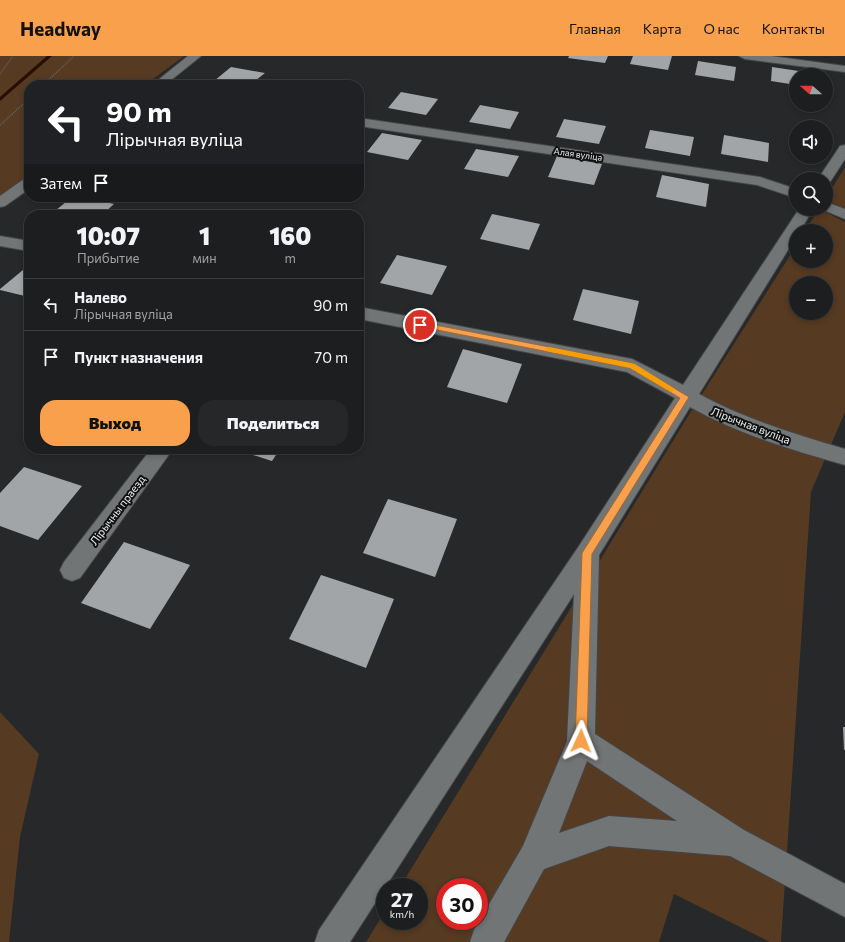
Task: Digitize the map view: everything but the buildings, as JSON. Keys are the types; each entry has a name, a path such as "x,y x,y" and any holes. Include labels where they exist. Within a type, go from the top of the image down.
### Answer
{"street":[{"path":"164,80 195,56"},
{"path":"745,56 845,69"},
{"name":"Алая вуліца","path":"364,123 760,180 789,191"},
{"path":"830,172 845,149"},
{"path":"0,203 24,186"},
{"path":"833,209 845,214"},
{"path":"331,942 587,553 801,216"},
{"path":"0,241 24,245"},
{"name":"Лірычная вуліца","path":"364,314 632,366 685,397 721,415 845,458"},
{"name":"Лірычны праезд","path":"72,570 159,454"},
{"path":"486,942 534,856 581,741 587,553"},
{"path":"581,741 733,841 845,902"},
{"path":"534,856 609,831 733,841"}],"path":[{"path":"0,74 13,56"},
{"path":"49,80 74,56"},
{"path":"0,125 24,103"}],"shaded area":[{"path":"0,56 184,56 152,80 24,80 24,178 0,196"},
{"path":"845,167 845,209 833,203 833,187"},
{"path":"815,216 833,216 845,222 845,412 811,492 781,942 770,942 674,894 659,942 366,942 376,926 376,930 428,930 428,878 406,878 690,413 789,257 789,268 833,268 833,224 809,224"},
{"path":"0,712 39,754 20,837 9,942 0,942"}],"waterway":[{"path":"0,100 50,56"}],"slow traffic":[{"path":"549,350 632,366 671,389"}],"route":[{"path":"420,325 632,366 685,397 587,553 581,741"}]}
